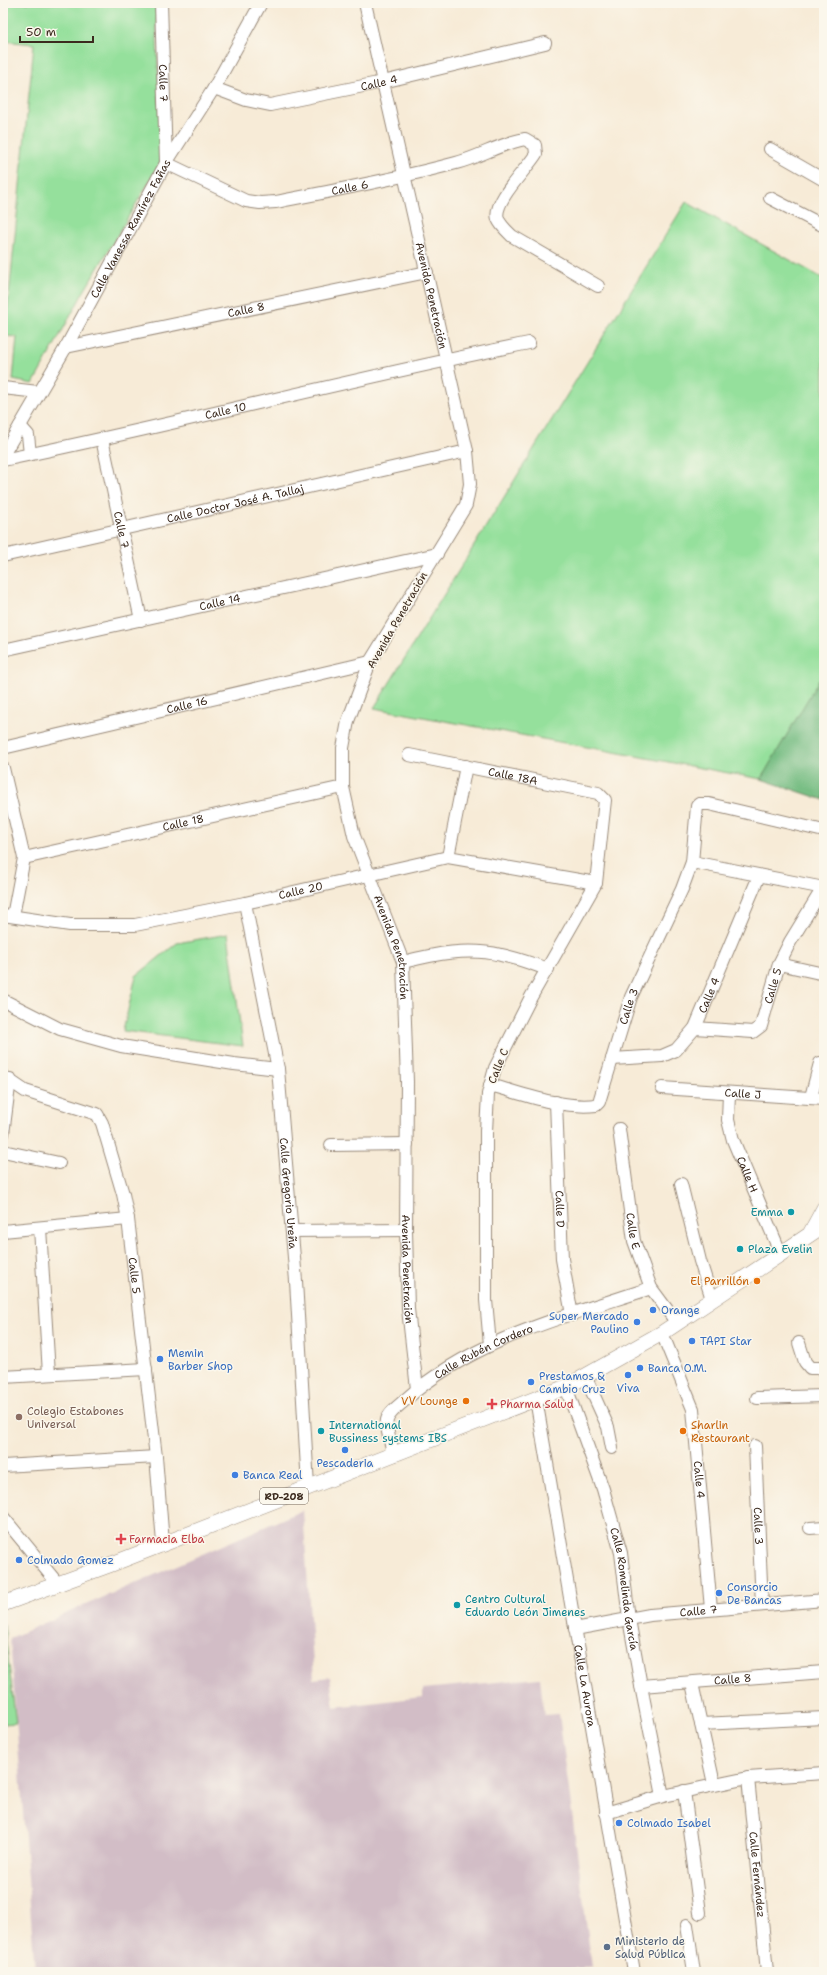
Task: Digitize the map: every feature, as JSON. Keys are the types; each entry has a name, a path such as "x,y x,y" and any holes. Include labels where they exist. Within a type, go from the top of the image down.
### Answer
{"main road":[{"path":"810,1234 824,1208"},
{"name":"RD-208","path":"3,1604 308,1486 394,1455 566,1387 662,1333 780,1252 824,1225"},
{"path":"3,1613 32,1593"}],"street":[{"name":"Calle 7","path":"161,3 166,163"},
{"name":"Calle Vanessa Ramírez Fañas","path":"3,455 38,392 66,347 166,163 214,88 261,3"},
{"name":"Avenida Penetración","path":"365,3 447,359 467,451 470,484 466,505 370,662 348,721 343,748 343,787 354,836 403,962 407,1082 406,1230 408,1309 417,1389"},
{"name":"Calle 4","path":"214,88 246,100 270,105 383,82 544,43"},
{"name":"Calle 6","path":"166,163 246,201 260,203 276,202 405,177 471,159 509,142 525,139 535,145 536,154 497,208 497,218 501,226 512,236 598,286"},
{"path":"770,149 824,180"},
{"path":"770,198 824,226"},
{"name":"Calle 8","path":"66,347 427,272"},
{"name":"Calle 10","path":"3,460 102,440 447,359 529,343"},
{"path":"3,388 38,392"},
{"path":"20,426 28,435 30,454"},
{"name":"Calle 7","path":"102,440 141,620"},
{"name":"Calle Doctor José A. Tallaj","path":"3,556 467,451"},
{"name":"Calle 14","path":"3,650 437,554"},
{"name":"Calle 16","path":"3,748 370,662"},
{"name":"Calle 18A","path":"409,756 598,793 605,800 604,810"},
{"path":"448,857 466,766"},
{"path":"3,768 24,858 8,915"},
{"name":"Calle 18","path":"24,858 343,787"},
{"name":"Calle 3","path":"490,1085 556,1102 596,1105 599,1102 631,997 682,889 692,862 697,806 702,803 709,804 824,831"},
{"name":"Calle C","path":"490,1345 486,1300 485,1244 486,1131 490,1085 495,1068 531,997 596,883 604,810"},
{"name":"Calle 20","path":"8,915 70,925 135,925 246,903 448,857 596,883"},
{"path":"692,862 824,888"},
{"name":"Calle 4","path":"612,1060 662,1056 676,1050 695,1028 759,876"},
{"name":"Calle 5","path":"695,1028 753,1032 761,1026 779,964 790,942 824,888"},
{"name":"Calle Gregorio Ureña","path":"246,903 278,1069 292,1231 308,1486"},
{"path":"403,962 436,954 458,951 482,952 500,954 548,969"},
{"path":"779,964 824,974"},
{"path":"3,1000 60,1029 121,1046 278,1069"},
{"path":"811,1097 820,1064"},
{"path":"3,1134 7,1078"},
{"name":"Calle 5","path":"7,1078 25,1091 97,1114 102,1123 123,1194 128,1219 156,1457 163,1543"},
{"name":"Calle J","path":"662,1088 824,1099"},
{"name":"Calle H","path":"729,1093 728,1120 733,1140 780,1252"},
{"name":"Calle D","path":"556,1102 562,1259 572,1315"},
{"name":"Calle E","path":"619,1129 634,1241 652,1288 676,1323"},
{"path":"331,1145 407,1144"},
{"path":"3,1151 59,1163"},
{"path":"681,1184 700,1261 712,1299"},
{"path":"3,1231 128,1219"},
{"path":"40,1228 49,1374"},
{"path":"292,1231 406,1230"},
{"name":"Calle Rubén Cordero","path":"394,1455 386,1420 417,1389 450,1367 490,1345 518,1333 652,1288"},
{"name":"Calle 4","path":"662,1333 693,1409 711,1609"},
{"path":"799,1343 805,1362 810,1368 824,1368"},
{"path":"3,1377 146,1369"},
{"path":"585,1376 608,1427 612,1448"},
{"name":"Calle Romelinda García","path":"566,1387 603,1489 619,1543 629,1619 663,1796"},
{"path":"757,1398 824,1396"},
{"name":"Calle La Aurora","path":"536,1399 634,1972"},
{"name":"Calle 3","path":"755,1446 762,1605"},
{"path":"3,1466 156,1457"},
{"path":"3,1517 58,1584"},
{"path":"810,1528 824,1527"},
{"name":"Calle 7","path":"575,1629 650,1615 824,1600"},
{"name":"Calle 8","path":"641,1686 824,1672"},
{"path":"692,1683 714,1784"},
{"path":"701,1724 824,1718"},
{"path":"606,1813 663,1796 714,1784 748,1778 824,1773"},
{"name":"Calle Fernández","path":"748,1778 767,1972"},
{"path":"684,1791 700,1913"},
{"path":"687,1925 691,1971"}],"shaded area":[{"path":"303,1510 314,1679 330,1677 334,1707 423,1697 423,1689 540,1678 544,1715 559,1714 592,1967 536,1972 35,1972 10,1638"}],"green space":[{"path":"3,3 156,3 161,162 83,293 33,384 13,380 17,337 5,336 34,44 3,41"},
{"path":"686,202 824,279 824,682 819,681 761,779 374,708"},
{"path":"819,680 824,682 824,800 761,779"},
{"path":"228,934 243,1046 123,1031 136,976 177,943"},
{"path":"4,1625 16,1723 3,1724 3,1626"}],"place":[{"name":"Emma","path":"791,1212"},
{"name":"Plaza Evelin","path":"740,1249"},
{"name":"El Parrillón","path":"757,1281"},
{"name":"Orange","path":"653,1310"},
{"name":"Super Mercado Paulino","path":"637,1322"},
{"name":"TAPI Star","path":"692,1341"},
{"name":"Memin Barber Shop","path":"160,1359"},
{"name":"Banca O.M.","path":"640,1368"},
{"name":"Viva","path":"628,1375"},
{"name":"Prestamos & Cambio Cruz","path":"531,1382"},
{"name":"VV Lounge","path":"466,1401"},
{"name":"Pharma Salud","path":"492,1404"},
{"name":"Colegio Estabones Universal","path":"19,1417"},
{"name":"International Bussiness systems IBS","path":"321,1431"},
{"name":"Sharlin Restaurant","path":"683,1431"},
{"name":"Pescaderia","path":"345,1450"},
{"name":"Banca Real","path":"235,1475"},
{"name":"Farmacia Elba","path":"121,1539"},
{"name":"Colmado Gomez","path":"19,1560"},
{"name":"Consorcio De Bancas","path":"719,1593"},
{"name":"Centro Cultural Eduardo León Jimenes","path":"457,1605"},
{"name":"Colmado Isabel","path":"619,1823"},
{"name":"Ministerio de Salud Pública","path":"607,1947"}]}
